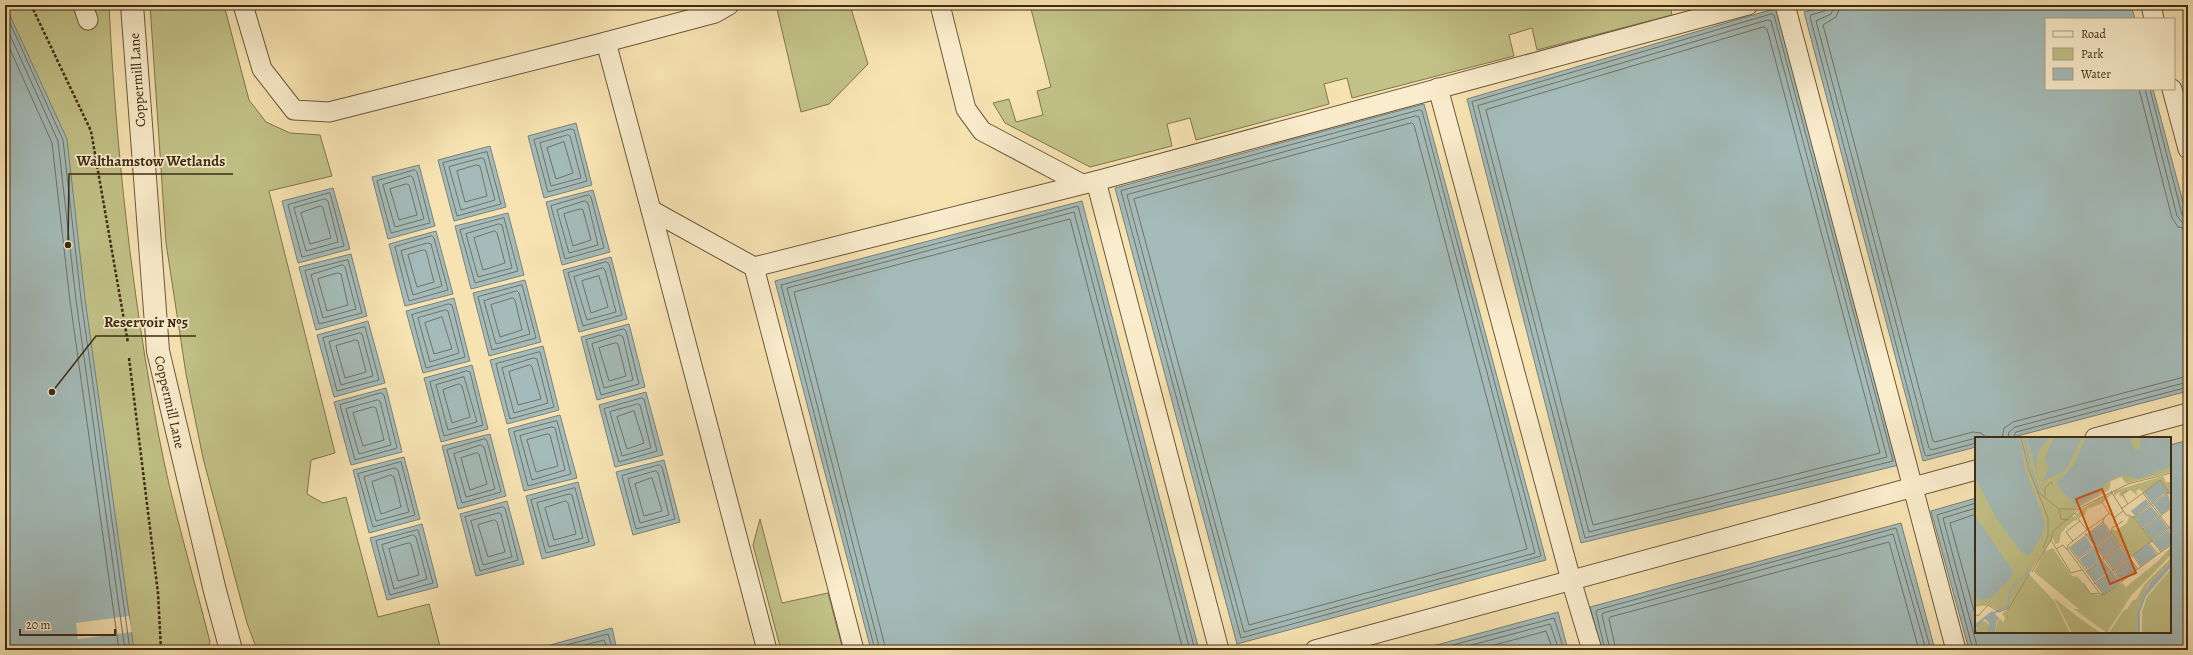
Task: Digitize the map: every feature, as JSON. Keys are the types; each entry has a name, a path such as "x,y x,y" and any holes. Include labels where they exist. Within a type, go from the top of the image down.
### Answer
{"street":[{"name":"Coppermill Lane","path":"132,5 158,351 213,584 231,650"}],"lane":[{"path":"244,5 262,69 294,110 329,112 715,13 729,5"},
{"path":"940,5 966,109 982,131 1089,182 1219,650"},
{"path":"651,210 754,267 1089,182 1748,5"},
{"path":"1785,5 1956,650"},
{"path":"2150,5 2154,18"},
{"path":"606,42 767,650"},
{"path":"1438,88 1570,580 1592,650"},
{"path":"2172,90 2188,149"},
{"path":"754,267 854,650"},
{"path":"2099,437 2188,413"},
{"path":"1315,650 1975,470"}],"path":[{"path":"31,5 92,131 125,320 158,593 161,650"}],"green space":[{"path":"5,5 109,5 116,114 126,222 149,384 164,463 176,514 210,642 207,650 5,650"},
{"path":"150,5 224,5 249,100 266,122 290,133 320,135 332,176 269,191 335,453 311,460 307,494 323,503 346,497 378,617 429,604 441,650 257,650 247,623 203,458 186,374 166,243"},
{"path":"776,5 850,5 868,64 829,104 801,112"},
{"path":"1030,5 1670,5 1672,15 1537,50 1532,28 1509,35 1514,56 1352,98 1347,78 1324,84 1329,104 1196,140 1190,118 1167,124 1172,146 1090,167 1005,123 993,103 1009,99 1016,122 1043,115 1037,91 1051,87"},
{"path":"760,519 782,603 828,593 843,650 781,650 753,545"}],"water":[{"path":"5,5 67,139 85,299 134,650 5,650"},
{"path":"1833,5 2131,5 2135,18 2045,18 2045,90 2153,90 2188,221 2188,391 2014,437 1975,437 1975,447 1923,461 1804,12"},
{"path":"1777,8 1899,465 1581,543 1467,99"},
{"path":"1424,104 1546,560 1237,644 1115,188"},
{"path":"576,123 592,185 544,198 528,136"},
{"path":"490,146 506,207 454,221 438,160"},
{"path":"419,165 435,226 388,239 372,177"},
{"path":"333,188 350,249 298,263 282,201"},
{"path":"593,190 610,252 562,265 546,202"},
{"path":"1082,201 1199,650 871,650 775,281"},
{"path":"508,213 524,275 471,289 455,226"},
{"path":"436,231 453,294 405,306 389,244"},
{"path":"351,254 367,316 316,330 299,267"},
{"path":"611,257 627,319 579,332 563,270"},
{"path":"525,280 541,342 489,356 473,293"},
{"path":"454,298 470,361 423,373 406,311"},
{"path":"368,321 385,383 334,397 317,335"},
{"path":"629,324 645,387 597,400 581,337"},
{"path":"543,346 559,410 507,424 490,360"},
{"path":"472,365 488,429 441,442 424,378"},
{"path":"386,388 402,452 351,465 334,402"},
{"path":"646,392 663,455 615,467 599,405"},
{"path":"560,415 577,478 524,491 508,429"},
{"path":"490,434 506,496 458,509 442,446"},
{"path":"2188,440 2188,650 1969,650 1931,511 1975,498 1975,633 2171,633 2171,445"},
{"path":"404,457 420,519 369,533 353,470"},
{"path":"664,460 680,522 633,535 616,472"},
{"path":"578,482 595,545 542,559 526,496"},
{"path":"507,501 524,564 476,576 460,514"},
{"path":"1901,523 1935,650 1602,650 1590,607"},
{"path":"422,524 438,587 387,600 370,538"},
{"path":"1558,612 1568,650 1418,650"},
{"path":"612,628 617,650 532,650"}],"pier":[{"path":"129,616 132,632 78,639 76,623"}],"place":[{"name":"Walthamstow Wetlands","path":"68,245"},
{"name":"Reservoir №5","path":"52,392"}]}
